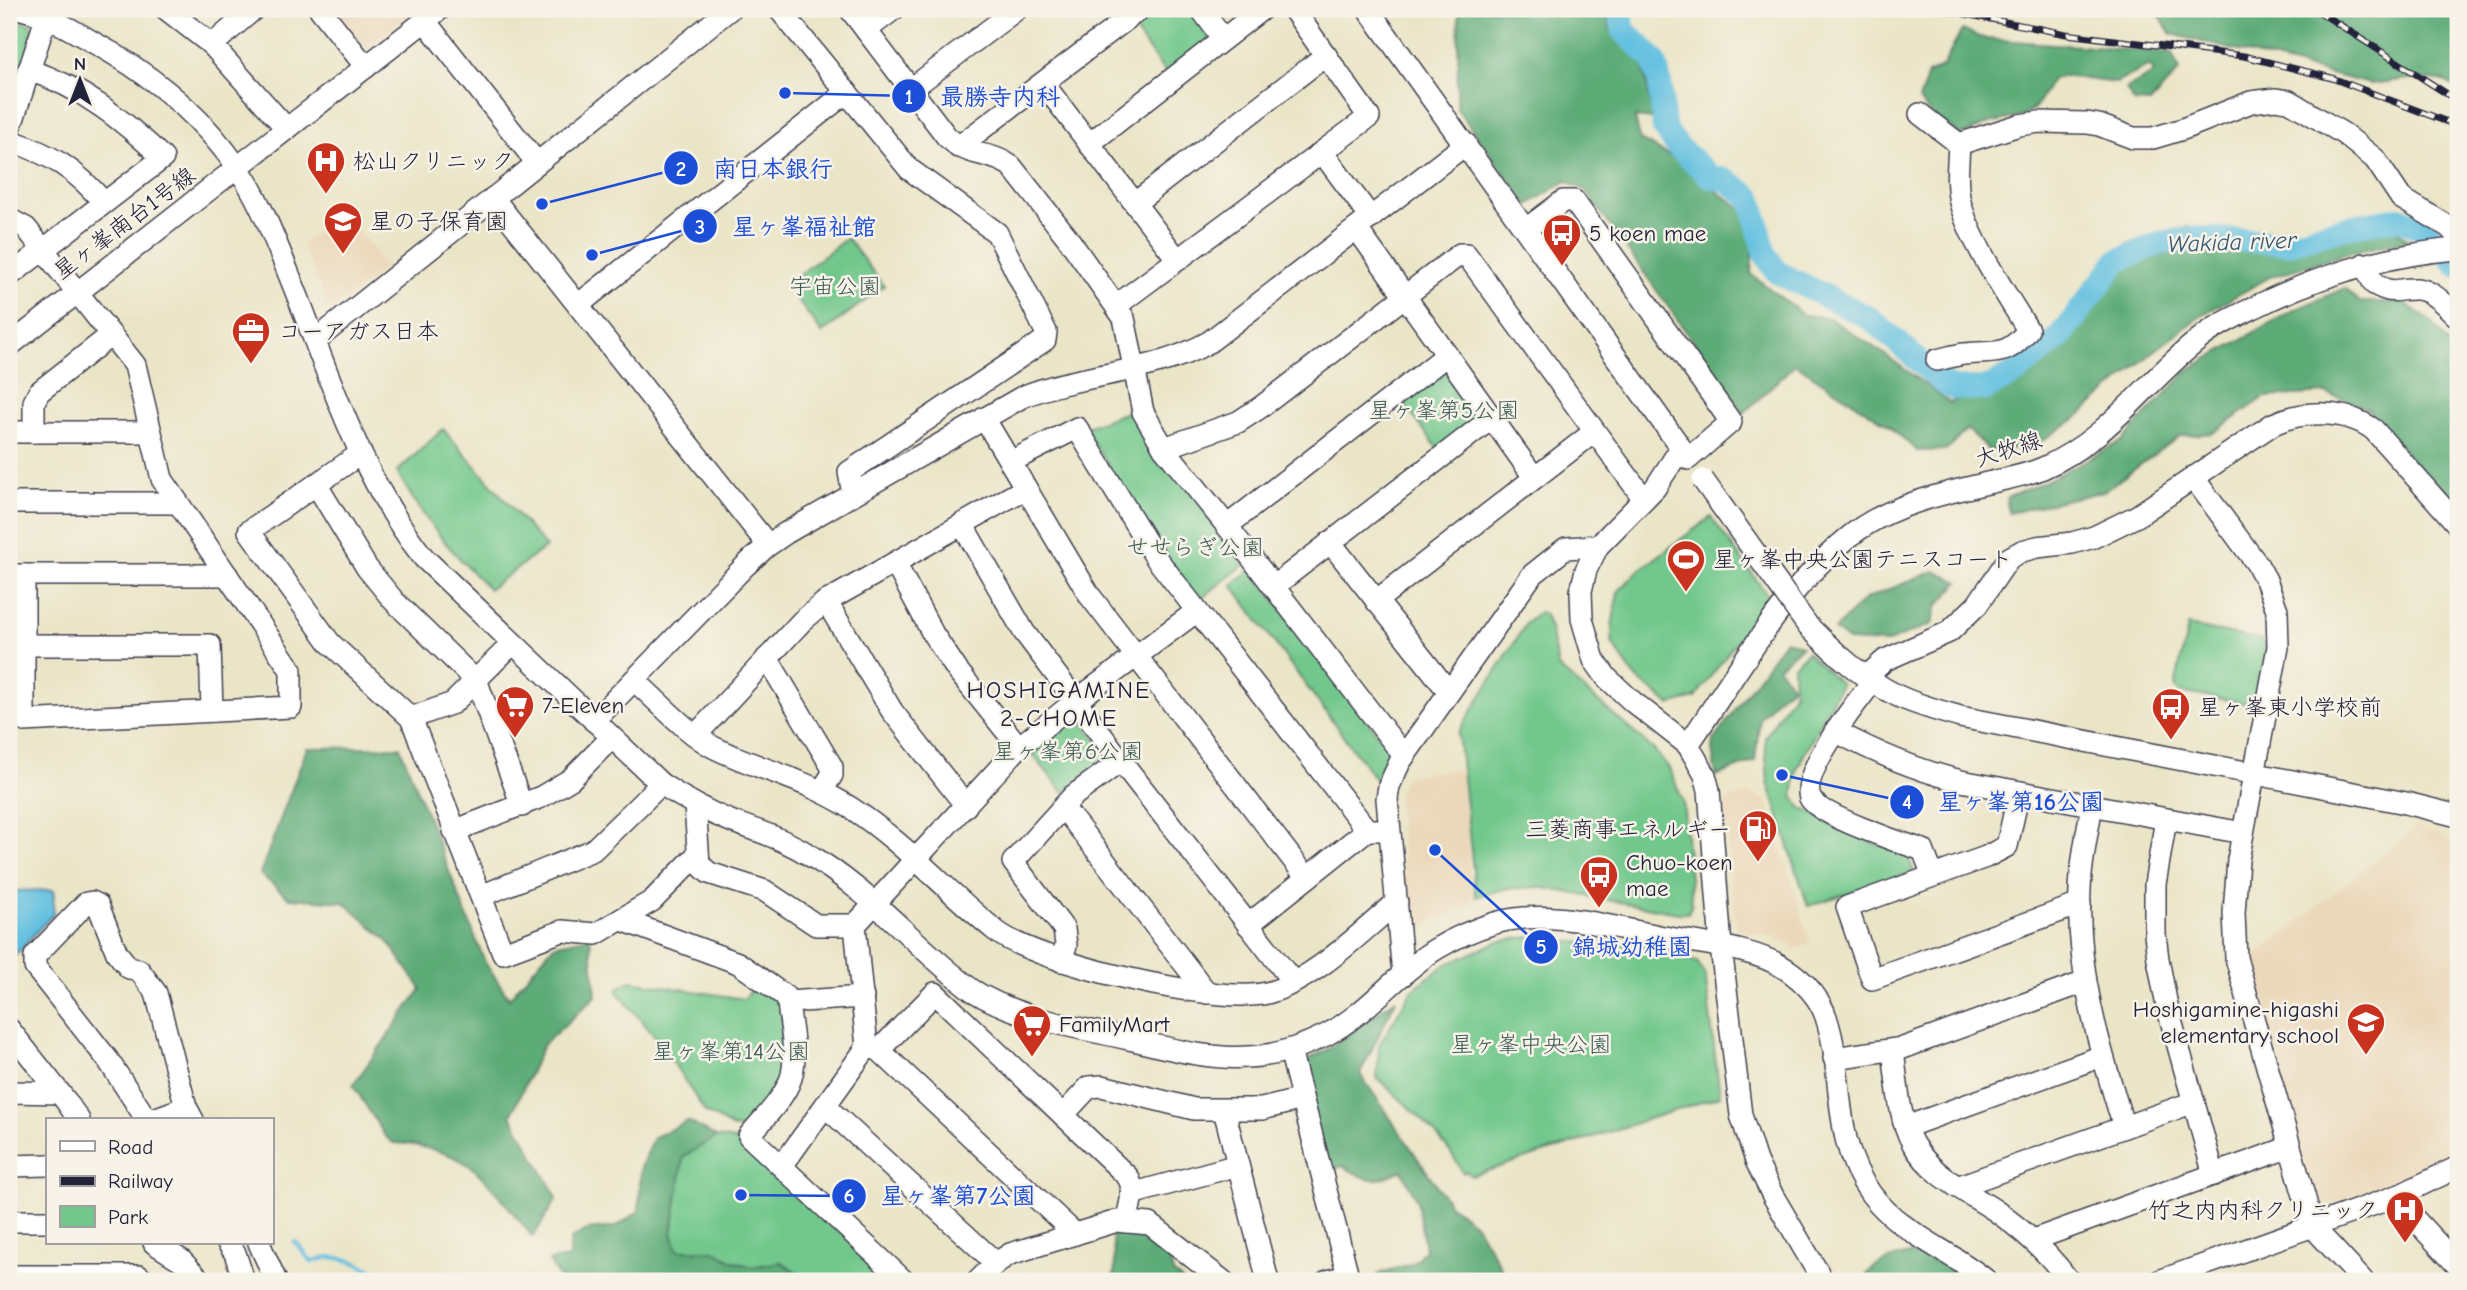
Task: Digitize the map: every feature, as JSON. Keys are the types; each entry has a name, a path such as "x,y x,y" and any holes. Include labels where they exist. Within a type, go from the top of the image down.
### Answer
{"street":[{"path":"22,9 47,12 131,64 178,102 239,168 269,225 360,454 404,533 424,558 661,784 695,805 773,836 807,853 843,877 972,990 985,998 1029,1015 1201,1055 1250,1057 1290,1051 1328,1034 1435,949 1496,923 1528,917 1580,922 1721,947 1767,958 1802,980 1826,1014 1845,1139 1871,1194 1893,1218 1919,1237 1970,1266 1987,1281"},
{"path":"166,9 212,45 287,129"},
{"path":"212,45 254,9"},
{"path":"320,9 366,67"},
{"path":"316,340 730,9"},
{"path":"779,9 909,169 997,233 1046,332 1045,341 849,472 853,494"},
{"path":"849,9 958,148 1002,159 1011,166 1117,305 1128,329 1143,412 1164,448 1404,755"},
{"path":"866,30 894,9"},
{"path":"911,89 1017,9"},
{"path":"958,148 1140,9"},
{"path":"1201,9 1223,39"},
{"path":"1089,144 1262,9"},
{"path":"1117,305 1370,117 1293,9"},
{"path":"1369,9 1808,626 1850,665 1900,697 1960,718 2429,807 2458,816"},
{"path":"9,132 47,12"},
{"path":"433,15 537,163"},
{"name":"星ヶ峯南台1号線","path":"9,346 433,15"},
{"path":"1135,203 1326,55"},
{"path":"9,276 163,158 135,131 94,100 49,76 29,70"},
{"path":"1043,83 1178,260"},
{"path":"578,305 846,92"},
{"path":"1959,144 2019,125 2039,122 2099,125 2143,139 2183,129 2250,102 2275,99 2289,101 2344,134 2375,159 2401,198 2449,227 2458,237"},
{"path":"1920,114 1959,144"},
{"path":"9,140 30,147 70,169 86,181 104,203"},
{"path":"1937,360 1961,354 2003,352 2020,340 2028,330 1962,210 1958,179 1959,144"},
{"path":"594,721 732,578 768,545 1022,397 1045,387 1084,377 1172,360 1209,342 1466,145"},
{"path":"1322,152 1405,296 1534,477"},
{"path":"493,198 768,545"},
{"path":"1526,229 1563,201 1574,201 1731,422 1685,454 1598,546 1586,570 1581,591 1582,619 1594,660 1607,678 1688,745 1705,775 1709,790 1721,947 1741,1115 1756,1161 1773,1196 1823,1281"},
{"path":"9,219 26,228 135,365 162,479 178,503 227,575 291,670 291,707 24,721 24,645 16,575 227,575"},
{"name":"大牧線","path":"1688,745 1800,586 1822,560 1866,525 1916,502 2020,476 2042,469 2062,458 2112,424 2176,360 2213,329 2288,291 2364,264 2420,251 2458,249"},
{"path":"1164,448 1238,422 1460,254 1466,254 1644,499"},
{"path":"2364,264 2374,284 2394,292 2419,289 2431,293 2458,317"},
{"path":"34,432 34,402 39,392 111,335"},
{"path":"1227,526 1447,355"},
{"path":"1933,876 1923,850 1887,839 1813,802 1809,790 1810,782 1835,731 1885,660 1949,632 1977,606 2009,558 2037,547 2073,543 2094,537 2137,516 2273,424 2290,416 2344,416 2361,421 2374,430 2458,525"},
{"path":"984,418 1090,596 1307,878"},
{"path":"1273,586 1492,418"},
{"path":"1010,462 1077,428 1138,533 1367,830"},
{"path":"9,432 150,432"},
{"path":"1376,601 1594,432"},
{"path":"360,454 249,531 330,643 411,718 503,953 562,931 596,934 652,901 698,854"},
{"path":"2193,477 2258,564 2277,610 2278,647 2234,890 2236,958 2313,1227 2363,1281"},
{"path":"316,484 367,568 394,601 477,681 522,806"},
{"path":"696,735 802,621 826,601 1026,488"},
{"path":"9,503 178,503"},
{"path":"962,524 1024,632 1293,982"},
{"path":"1330,542 1449,692"},
{"path":"1403,975 1387,799 1389,786 1404,755 1532,575 1566,548 1598,546"},
{"path":"894,563 933,634 957,670 1020,747"},
{"path":"826,601 892,711 966,806"},
{"path":"695,805 699,864 709,873 765,891 816,925 855,925 1020,747 1077,700 1197,611"},
{"path":"411,718 453,703 512,644"},
{"path":"24,645 211,645 212,711"},
{"path":"767,658 832,767 832,775 822,790"},
{"path":"634,680 713,747 822,790 873,822 998,933 1023,948 1060,961 1207,993 1268,993 1310,973 1396,902"},
{"path":"1835,731 1872,751 1911,767 1961,781 2243,833"},
{"path":"454,831 522,806 571,779 611,738"},
{"path":"1060,961 1066,945 1064,929 1013,862 1073,796 1121,761"},
{"path":"481,896 593,850 661,784"},
{"path":"2019,792 2007,846 1986,857 1847,907 1872,979 2080,904"},
{"path":"2092,805 2083,852 2080,904 2085,982 2102,1056 2124,1126"},
{"path":"1063,807 1207,993"},
{"path":"2166,819 2155,884 2155,934 2167,1006 2214,1174"},
{"path":"1248,925 1367,830 1390,830"},
{"path":"148,1118 108,1060 35,967 35,956 86,903 98,905 117,953 129,968 139,970 156,993 190,1113 161,1118"},
{"path":"622,920 738,963 785,996 789,1002 794,1063 790,1080 784,1092 749,1136 904,1281"},
{"path":"855,925 863,998 873,1049 1075,1234"},
{"path":"1834,1058 1893,1050 2085,982"},
{"path":"782,1166 825,1106 873,1049 935,993 1128,1177 1131,1181 1131,1194 1126,1222"},
{"path":"789,1002 863,998"},
{"path":"9,1029 78,1118"},
{"path":"1893,1050 1906,1127 1913,1144 1926,1161 1957,1187 1993,1209 2033,1240 2069,1281"},
{"path":"1290,1051 1348,1276 1328,1281"},
{"path":"1906,1127 2102,1056"},
{"path":"1062,1115 1089,1087 1102,1086 1194,1109 1262,1109 1302,1099"},
{"path":"9,1093 60,1093"},
{"path":"1957,1187 2194,1102"},
{"path":"825,1106 996,1263"},
{"path":"1224,1110 1268,1281"},
{"path":"2033,1240 2290,1147"},
{"path":"9,1166 46,1165"},
{"path":"1131,1194 1238,1165"},
{"path":"2159,1281 2394,1197 2458,1167"},
{"path":"2394,1197 2458,1266"},
{"path":"9,1220 46,1221"},
{"path":"978,1281 996,1263 1027,1248 1117,1221 1150,1224 1223,1281"},
{"path":"156,1244 181,1260 201,1281"},
{"path":"228,1244 244,1281"},
{"path":"260,1244 276,1281"},
{"path":"9,1276 34,1279 139,1276 144,1281"}],"shaded area":[{"path":"334,9 418,9 366,49"},
{"name":"星の子保育園","path":"345,215 387,267 330,311 302,244"},
{"path":"1460,769 1473,904 1431,922 1410,939 1397,796 1404,776"},
{"name":"三菱商事エネルギー","path":"1750,793 1767,801 1810,943 1796,949 1776,937 1749,932 1736,925 1724,801"},
{"name":"Hoshigamine-higashi elementary school","path":"2417,827 2458,845 2458,1150 2404,1178 2324,1206 2315,1203 2248,962"}],"green space":[{"path":"1149,9 1194,9 1211,40 1166,74 1130,24"},
{"path":"1459,9 1605,9 1610,28 1642,56 1653,119 1635,117 1640,140 1687,165 1700,179 1744,210 1753,244 1751,274 1803,315 1829,318 1883,353 1950,403 2050,345 2088,281 2130,243 2189,227 2256,247 2381,217 2408,240 2349,253 2272,276 2200,316 2153,352 2077,418 2032,447 1988,450 1967,429 1947,450 1917,451 1888,425 1795,364 1744,413 1585,190 1566,181 1528,205 1457,109"},
{"path":"2155,9 2458,9 2458,88 2444,81 2408,79 2370,84 2171,34"},
{"path":"9,17 30,24 33,30 9,113"},
{"path":"1962,30 1986,39 2171,53 2180,70 2150,103 2134,102 2126,89 2154,73 2149,66 2116,83 2064,76 2052,79 2037,105 2025,116 1989,123 1962,135 1932,116 1919,100 1928,74 1943,66"},
{"name":"宇宙公園","path":"847,238 884,286 822,333 786,285"},
{"path":"2345,288 2359,302 2403,302 2432,322 2458,354 2458,513 2367,408 2326,393 2265,397 2213,433 2180,436 2104,491 2009,513 2006,498 2046,481 2122,441 2188,370 2290,312"},
{"name":"星ヶ峯第5公園","path":"1449,367 1479,419 1439,450 1400,399"},
{"name":"せせらぎ公園","path":"1135,409 1246,563 1197,602 1084,428"},
{"path":"443,429 546,547 489,589 438,534 397,472"},
{"path":"1711,517 1769,597 1695,698 1670,705 1634,676 1612,643 1618,592 1637,572"},
{"path":"1251,569 1392,753 1393,762 1381,787 1232,585"},
{"path":"1934,571 1959,582 1937,606 1932,624 1886,643 1848,641 1834,630 1865,599"},
{"path":"9,583 16,590 16,710 9,711"},
{"path":"1540,612 1545,615 1550,629 1558,667 1654,750 1669,768 1683,801 1692,904 1688,913 1539,887 1504,889 1476,897 1458,733 1527,622"},
{"path":"2188,626 2267,641 2256,705 2179,692 2175,687"},
{"path":"1785,640 1802,646 1778,667 1792,686 1777,698 1760,718 1755,761 1716,776 1712,749 1715,738"},
{"path":"1807,652 1841,684 1797,768 1793,796 1800,807 1875,844 1906,851 1914,872 1808,906 1768,782 1765,737 1794,692 1793,667"},
{"name":"星ヶ峯第6公園","path":"1072,709 1109,755 1064,793 1026,747"},
{"path":"400,747 485,962 509,998 554,945 590,937 596,996 543,1045 511,1115 557,1198 533,1237 491,1186 468,1165 437,1151 393,1143 385,1136 353,1085 421,989 387,940 344,902 289,898 260,874 307,748"},
{"name":"星ヶ峯中央公園","path":"1528,937 1605,945 1629,943 1697,962 1705,974 1720,1096 1471,1176 1467,1171 1463,1173 1435,1133 1377,1078 1379,1045 1412,990 1445,965 1499,941"},
{"name":"星ヶ峯第14公園","path":"631,981 744,999 754,986 782,1003 784,1077 747,1130 733,1128 705,1112 660,1042 618,993 618,988"},
{"path":"1396,999 1360,1074 1450,1205 1476,1225 1509,1281 1374,1281 1378,1274 1413,1263 1425,1250 1417,1201 1402,1170 1377,1179 1366,1178 1342,1166 1327,1172 1307,1090 1309,1059 1330,1048"},
{"path":"688,1121 716,1137 683,1157 672,1233 677,1250 715,1251 751,1267 781,1262 805,1281 561,1281 549,1261 569,1258 571,1239 587,1230 616,1227 639,1211 641,1167 653,1138"},
{"path":"716,1137 747,1142 897,1281 805,1281 801,1275 781,1262 751,1267 715,1251 677,1250 672,1233 683,1157"},
{"path":"1112,1230 1149,1238 1167,1249 1173,1273 1183,1281 1112,1281 1115,1269"},
{"path":"1912,1253 1942,1264 1967,1281 1863,1281 1877,1266"}],"water":[{"path":"54,890 53,914 9,962 9,891"}],"waterway":[{"name":"Wakida river","path":"1619,9 1624,31 1654,60 1660,83 1664,128 1678,147 1711,177 1727,180 1751,198 1765,254 1777,272 1871,319 1953,388 1986,389 2017,372 2060,337 2117,261 2160,243 2198,238 2289,243 2347,227 2399,218 2425,230 2458,266"},
{"path":"295,1242 312,1262 341,1258 360,1264 385,1281"}],"railway":[{"path":"1940,9 2066,34 2244,56 2332,78 2458,126"},
{"path":"2315,9 2458,101"}],"place":[{"name":"最勝寺内科","path":"785,93"},
{"name":"松山クリニック","path":"326,195"},
{"name":"南日本銀行","path":"542,204"},
{"name":"星の子保育園","path":"343,255"},
{"name":"星ヶ峯福祉館","path":"592,255"},
{"name":"5 koen mae","path":"1562,267"},
{"name":"コーアガス日本","path":"251,365"},
{"name":"星ヶ峯中央公園テニスコート","path":"1686,593"},
{"name":"7-Eleven","path":"515,739"},
{"name":"星ヶ峯東小学校前","path":"2171,741"},
{"name":"星ヶ峯第16公園","path":"1782,775"},
{"name":"錦城幼稚園","path":"1435,850"},
{"name":"三菱商事エネルギー","path":"1758,863"},
{"name":"Chuo-koen mae","path":"1599,909"},
{"name":"Hoshigamine-higashi elementary school","path":"2366,1056"},
{"name":"FamilyMart","path":"1032,1058"},
{"name":"星ヶ峯第7公園","path":"741,1195"},
{"name":"竹之内内科クリニック","path":"2405,1244"}],"district":[{"name":"HOSHIGAMINE 2-CHOME","path":"1059,704"}]}
